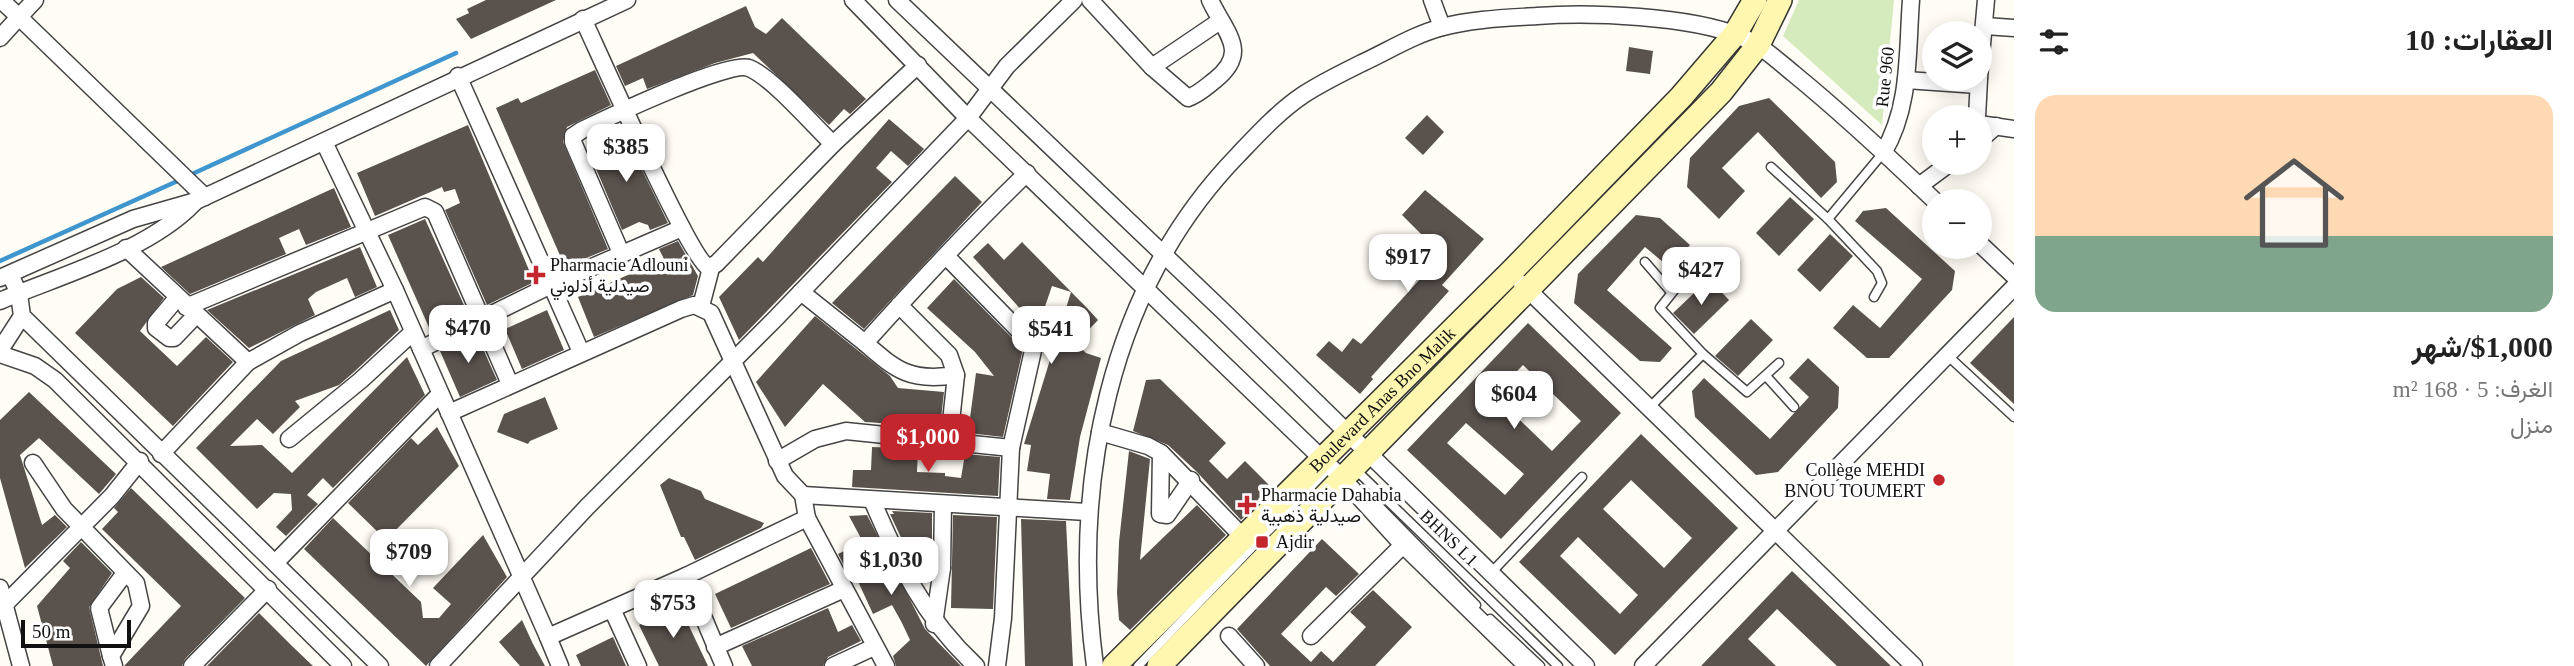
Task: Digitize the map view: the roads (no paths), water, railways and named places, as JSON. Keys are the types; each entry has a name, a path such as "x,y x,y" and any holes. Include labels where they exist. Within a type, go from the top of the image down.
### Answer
{"street":[{"path":"7,10 35,0"},
{"path":"380,666 22,316 19,293 5,276 133,219 201,199 458,76 627,0"},
{"path":"853,0 968,118 1146,288 1341,466 1490,574 1586,666"},
{"path":"897,0 1346,434 1341,466 1403,545 1527,666"},
{"path":"438,666 968,118 1040,31 1074,0"},
{"path":"1090,0 1152,67 1184,96 1199,94 1230,68 1234,61 1232,45 1210,0"},
{"path":"1432,0 1442,27"},
{"name":"Boulevard Anas Bno Malik","path":"1114,666 1243,537 1341,466 1346,434 1511,272 1681,97 1735,34 1755,0"},
{"name":"Boulevard Anas Bno Malik","path":"1159,666 1341,466 1527,290 1721,92 1758,45 1780,0"},
{"name":"Rue 960","path":"1883,153 1900,118 1906,80 1911,0"},
{"path":"1985,21 1986,0"},
{"path":"0,38 7,10"},
{"path":"7,10 201,199"},
{"path":"1095,666 1087,604 1087,512 1114,369 1146,288 1184,219 1223,171 1300,97 1387,51 1442,27 1518,17 1587,15 1686,24 1735,34 1758,45 1922,189"},
{"path":"583,19 682,228 701,262 711,268"},
{"path":"1152,67 1220,21"},
{"path":"1992,26 2014,28"},
{"path":"701,306 711,268 833,144 918,65"},
{"path":"621,253 573,136 626,109 685,85 745,66 767,81 833,144"},
{"path":"458,76 553,284 581,352"},
{"path":"1906,80 1922,80"},
{"path":"1992,126 2014,129"},
{"path":"1992,130 1996,126"},
{"path":"324,142 413,331 560,666"},
{"path":"865,343 1027,173"},
{"path":"1919,186 1934,175"},
{"path":"0,302 126,248 169,224 201,199"},
{"path":"186,307 418,207 431,209 510,384"},
{"path":"421,349 553,284 682,228"},
{"path":"126,248 186,307 248,362"},
{"path":"1992,255 2014,276"},
{"path":"947,257 1034,346 1011,448 997,666"},
{"path":"1511,272 1648,409 1914,666"},
{"path":"1643,666 2014,287"},
{"path":"161,454 248,362 300,333 394,290"},
{"path":"801,292 905,374 956,375"},
{"path":"899,305 953,361 956,375 949,440"},
{"path":"449,413 681,309 701,306"},
{"path":"701,306 715,321 730,362 777,461 785,476 803,495 807,518 886,666"},
{"path":"22,316 0,352 35,366 55,380 141,461 343,666"},
{"path":"289,439 361,380 413,331"},
{"path":"276,562 440,394"},
{"path":"777,461 815,439 846,432 1011,448"},
{"path":"1100,432 1148,446 1161,453 1191,480 1243,537"},
{"path":"1161,453 1160,514 1167,515 1191,480"},
{"path":"21,666 2,596 80,527 141,461"},
{"path":"33,463 53,495 80,527 136,583 141,606 112,661"},
{"path":"803,495 1087,512"},
{"path":"872,500 904,570 934,624 976,666"},
{"path":"934,624 942,568 943,504"},
{"path":"548,636 686,576 807,518"},
{"path":"1311,636 1403,545"},
{"path":"904,570 942,568"},
{"path":"112,661 99,608 125,573"},
{"path":"686,576 724,666"},
{"path":"192,666 268,589"},
{"path":"715,647 844,589"},
{"path":"612,608 638,666"},
{"path":"1229,636 1256,666"},
{"path":"833,666 874,647"}],"lane":[{"path":"1828,219 1883,153"},
{"path":"1771,167 1828,219 1881,277 1881,287 1874,297"},
{"path":"1645,262 1671,292"},
{"path":"1687,274 1661,305 1661,312 1703,354 1742,390 1751,390 1779,363"},
{"path":"1648,409 1703,354"},
{"path":"1947,355 2014,417"},
{"path":"1766,376 1794,407"},
{"path":"1139,666 1341,466"},
{"name":"BHNS L1","path":"1341,466 1540,666"},
{"name":"BHNS L1","path":"1341,466 1558,666"},
{"path":"1490,574 1582,477"}],"waterway":[{"path":"190,175 456,53"},
{"path":"0,261 182,179"}],"place":[{"name":"Pharmacie Adlouni صيدلية أدلوني","path":"536,275"},
{"name":"Collège MEHDI BNOU TOUMERT","path":"1939,480"},
{"name":"Pharmacie Dahabia صيدلية ذهبية","path":"1247,505"},
{"name":"Ajdir","path":"1262,542"}]}
